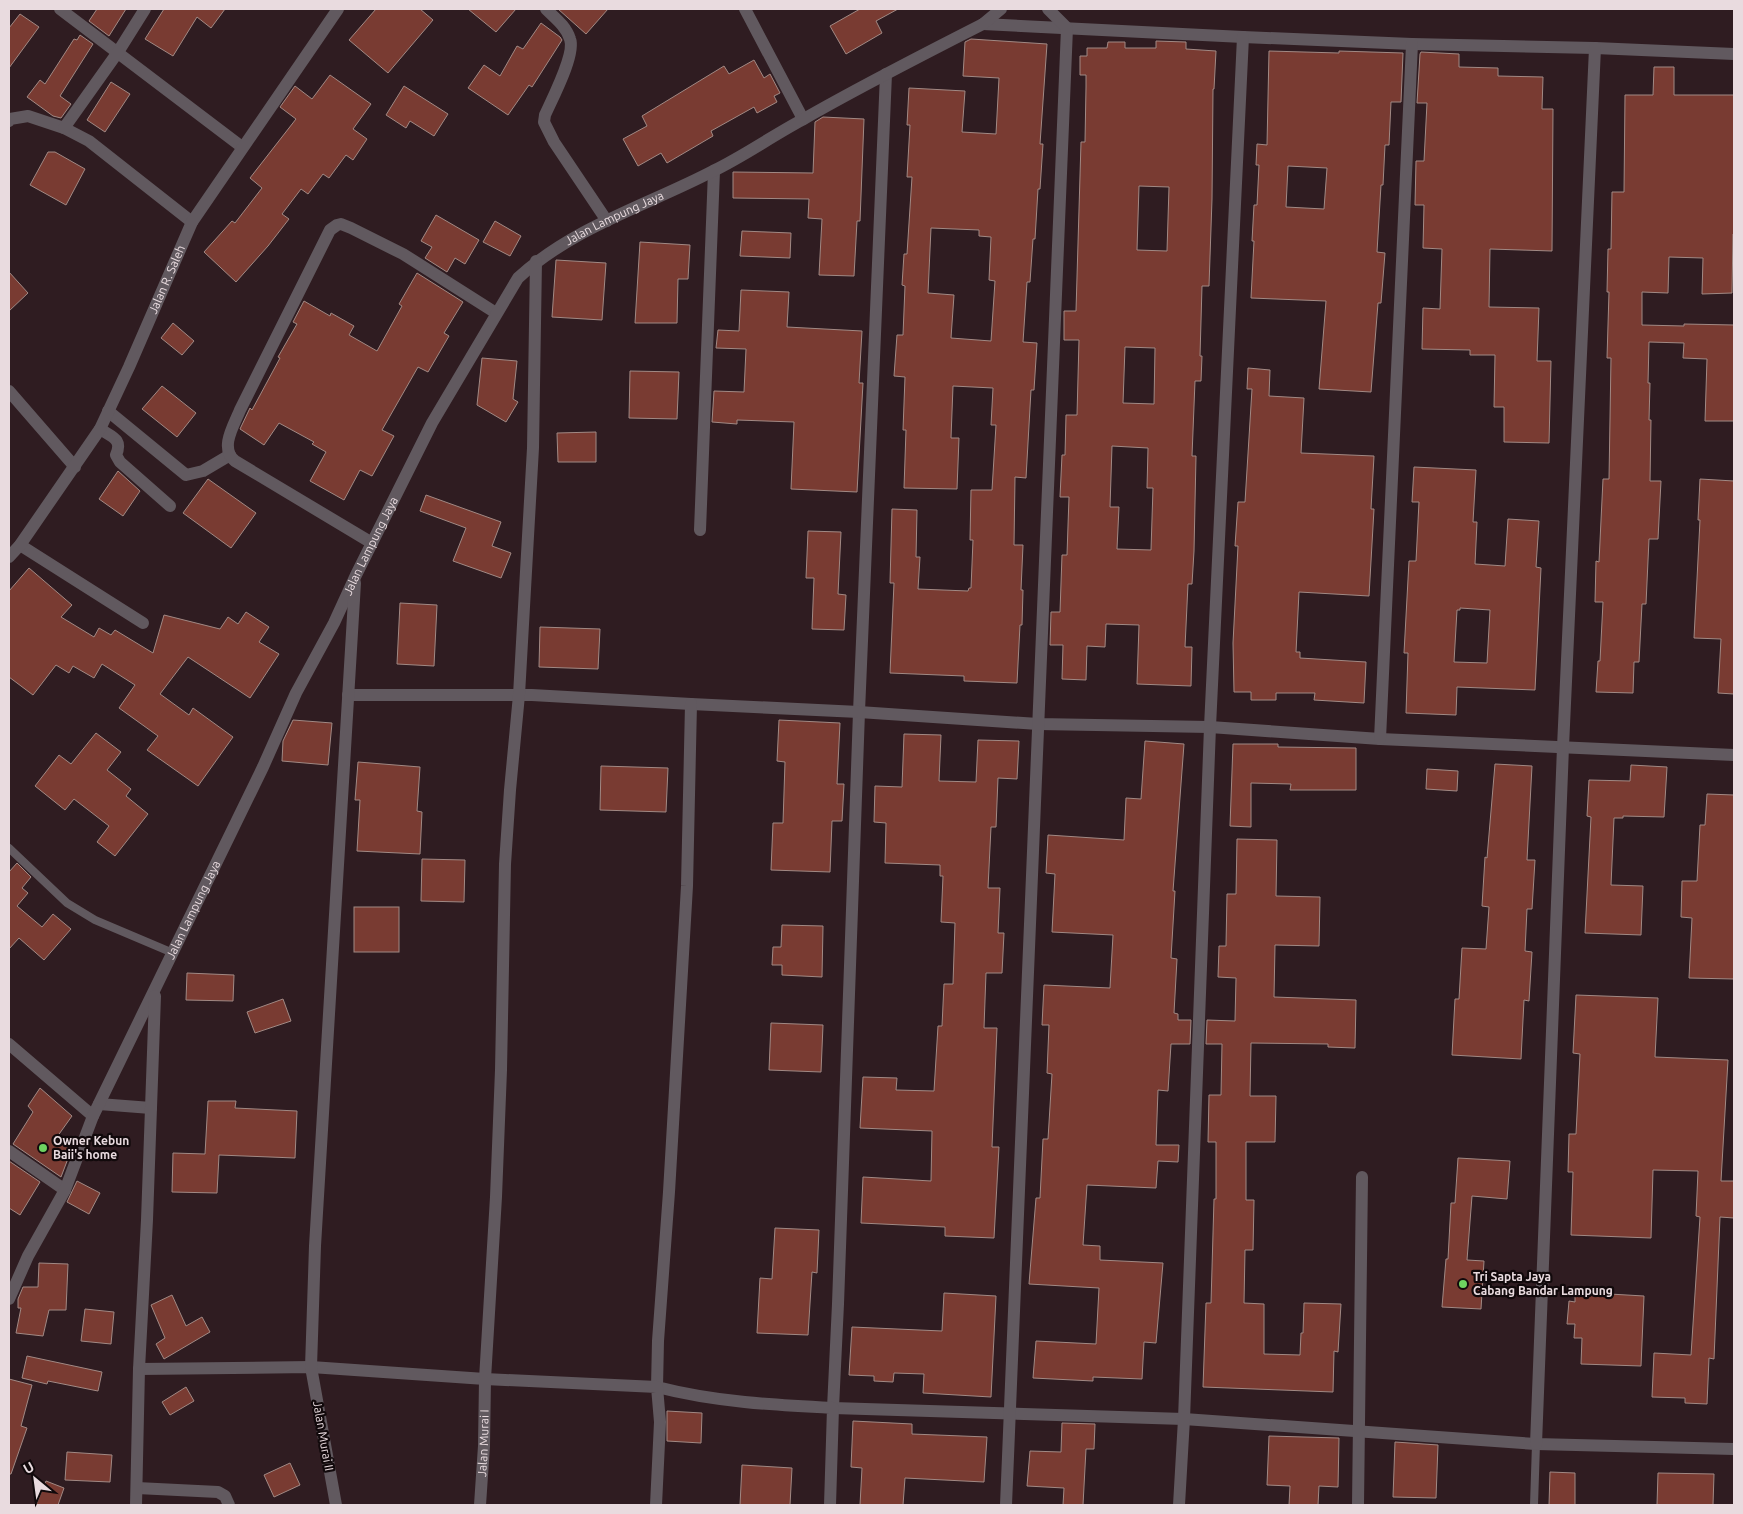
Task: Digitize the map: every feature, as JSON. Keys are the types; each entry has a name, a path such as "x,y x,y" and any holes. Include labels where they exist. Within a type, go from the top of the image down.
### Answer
{"street":[{"path":"60,9 242,147"},
{"path":"64,128 146,9"},
{"name":"Jalan R. Saleh","path":"9,557 20,545 100,429 192,222 338,9"},
{"path":"546,9 562,25 571,43 567,63 545,115 544,122 554,142 606,221"},
{"path":"745,9 803,119"},
{"name":"Jalan Lampung Jaya","path":"9,1299 28,1256 65,1190 93,1116 173,953 296,693 334,623 432,423 518,278 536,261 552,250 606,221 714,171 803,119 983,24 1001,9"},
{"path":"1006,1505 1067,28 1048,9"},
{"path":"983,24 1412,44 1595,48 1734,54"},
{"path":"1179,1505 1184,1419 1210,727 1243,37"},
{"path":"1380,739 1412,44"},
{"path":"1536,1444 1563,747 1595,48"},
{"path":"830,1505 859,712 886,74"},
{"path":"9,119 28,116 64,128 89,141 192,222"},
{"path":"700,530 714,171"},
{"path":"372,543 242,466 232,459 230,455 228,439 240,410 330,230 337,225 344,225 403,254 496,313"},
{"name":"Jalan Murai I","path":"480,1505 501,1090 505,864 519,695 533,448 536,261"},
{"path":"9,391 75,467"},
{"path":"108,411 186,475 203,471 230,455"},
{"path":"100,429 119,443 120,448 116,455 120,462 170,506"},
{"path":"20,545 143,623"},
{"name":"Jalan Murai II","path":"336,1505 311,1367 315,1246 356,576"},
{"path":"348,695 519,695 859,712 1038,724 1210,727 1380,739 1734,755"},
{"path":"656,1505 660,1422 657,1387 658,1332 670,1192 687,886 691,704"},
{"path":"136,1505 138,1488 138,1369 147,1220 155,990"},
{"path":"9,1044 93,1116"},
{"path":"99,1104 151,1108"},
{"path":"9,1151 65,1190"},
{"path":"1358,1505 1362,1177"},
{"path":"138,1369 311,1367 485,1380 657,1387 742,1403 1010,1415 1184,1419 1536,1444 1734,1449"},
{"path":"138,1488 218,1492 225,1496 229,1505"}],"lane":[{"path":"9,848 67,903 95,920 173,953"},
{"path":"1534,1505 1536,1444"}],"building":[{"path":"97,9 126,9 109,36 89,21"},
{"path":"164,9 225,9 211,28 197,17 173,56 145,39"},
{"path":"376,9 420,9 433,20 388,73 349,40"},
{"path":"468,9 516,9 496,32"},
{"path":"558,9 608,9 586,34"},
{"path":"860,9 898,9 876,21 882,33 846,54 830,26"},
{"path":"20,14 39,27 9,68 9,28"},
{"path":"541,23 562,40 532,87 529,85 508,115 468,88 484,65 500,76 517,46 523,49"},
{"path":"80,35 93,44 60,96 71,104 61,118 53,116 27,97 40,80 45,84 74,39 77,40"},
{"path":"971,39 1047,44 1040,144 1043,144 1040,189 1038,189 1030,282 1027,282 1023,342 1037,343 1034,390 1031,390 1026,478 1015,477 1014,545 1023,545 1022,625 1020,625 1017,683 964,681 964,676 890,673 894,583 890,583 892,509 917,510 916,557 920,557 918,589 968,591 971,588 973,540 970,540 971,490 992,490 996,425 991,425 993,388 953,386 951,438 959,438 957,489 904,488 906,430 903,430 905,377 894,376 897,335 903,335 905,286 902,285 904,254 907,254 912,177 907,177 910,125 907,125 909,88 965,91 962,132 996,134 999,78 963,76 965,42","holes":["931,228 979,230 979,236 991,237 989,280 995,281 991,341 951,338 954,295 928,293"]},
{"path":"1156,41 1186,42 1186,49 1216,51 1213,89 1209,286 1202,286 1201,381 1195,381 1192,456 1196,456 1194,551 1192,584 1188,584 1185,647 1192,647 1191,686 1137,684 1139,625 1106,624 1105,647 1087,646 1086,680 1062,679 1063,645 1050,645 1051,612 1060,612 1062,555 1067,555 1069,497 1060,497 1062,455 1065,455 1066,415 1077,415 1079,340 1064,340 1064,311 1076,311 1081,142 1085,142 1086,87 1086,75 1080,75 1080,56 1087,56 1087,48 1107,48 1108,42 1125,42 1125,48 1156,48","holes":["1139,186 1169,187 1167,251 1137,250","1125,347 1155,348 1154,404 1123,403","1112,446 1148,448 1147,488 1153,488 1151,550 1117,549 1119,507 1110,507"]},
{"path":"1269,51 1403,53 1401,102 1391,102 1389,145 1385,145 1383,185 1381,185 1377,252 1385,253 1381,303 1378,303 1371,392 1319,389 1326,301 1251,298 1254,205 1257,205 1259,165 1256,165 1257,144 1267,145","holes":["1288,166 1327,168 1324,209 1286,207"]},
{"path":"1421,52 1459,54 1459,67 1498,68 1498,76 1543,77 1542,109 1553,109 1552,251 1490,249 1489,307 1539,308 1537,361 1551,361 1549,443 1504,442 1504,407 1494,407 1495,355 1470,355 1470,350 1422,349 1423,308 1440,309 1442,249 1423,248 1424,205 1415,205 1416,161 1424,161 1427,103 1417,103"},
{"path":"754,60 764,78 770,74 780,93 774,96 777,102 757,113 754,107 711,131 713,136 667,163 661,153 638,166 623,139 647,126 642,116 724,66 729,74"},
{"path":"1654,67 1674,67 1674,95 1734,95 1732,293 1702,294 1703,258 1669,257 1668,293 1642,292 1642,325 1734,325 1734,421 1705,421 1707,359 1683,358 1684,343 1649,342 1650,481 1661,481 1658,539 1649,539 1646,604 1642,604 1639,662 1634,662 1633,693 1596,692 1598,661 1600,661 1603,602 1595,602 1596,561 1599,562 1603,479 1609,479 1611,358 1607,358 1609,292 1607,292 1608,249 1611,249 1612,192 1624,192 1625,95 1653,95"},
{"path":"330,75 371,104 353,129 367,139 353,160 346,155 329,178 323,174 308,194 301,189 282,214 289,219 236,282 204,252 232,221 235,223 262,188 250,178 296,119 280,107 295,86 312,99"},
{"path":"111,82 130,94 105,132 87,120"},
{"path":"404,86 448,114 434,136 410,121 406,128 386,115"},
{"path":"823,117 864,119 860,221 857,221 854,276 819,275 822,219 808,218 809,199 733,198 733,172 813,173 815,122"},
{"path":"48,152 55,152 85,169 66,205 30,185"},
{"path":"436,215 479,240 465,264 455,258 447,272 425,258 432,247 421,241"},
{"path":"495,221 521,236 510,256 483,242"},
{"path":"742,231 791,233 790,258 740,256"},
{"path":"640,242 690,245 688,279 678,279 677,323 635,323"},
{"path":"556,260 606,263 602,320 552,317"},
{"path":"9,272 28,293 9,311"},
{"path":"417,273 463,302 444,333 449,336 428,372 418,367 382,430 394,436 372,476 360,470 344,500 310,481 326,452 312,444 314,442 279,423 264,445 240,429 297,324 293,322 304,301 330,316 331,313 354,326 349,335 377,351 402,306 399,304"},
{"path":"741,290 789,292 787,327 862,331 859,383 863,383 857,492 791,489 794,422 737,420 737,424 712,422 714,391 744,392 746,349 716,348 718,330 739,331"},
{"path":"173,323 194,341 182,355 161,338"},
{"path":"482,358 517,361 513,399 518,402 506,422 477,405"},
{"path":"1248,368 1270,370 1269,396 1304,398 1301,453 1374,456 1371,509 1374,509 1369,596 1299,592 1296,652 1300,652 1300,658 1366,662 1364,703 1314,700 1315,693 1276,693 1276,700 1251,700 1251,692 1234,692 1233,643 1238,546 1235,546 1238,502 1245,502 1252,389 1247,389"},
{"path":"630,371 679,372 677,419 629,418"},
{"path":"162,386 196,413 177,437 142,409"},
{"path":"596,432 596,462 558,462 557,433"},
{"path":"1414,467 1476,470 1473,522 1477,522 1475,564 1505,566 1508,519 1539,521 1536,567 1541,568 1535,690 1457,687 1456,715 1406,713 1408,653 1404,653 1409,561 1416,561 1419,502 1412,502","holes":["1460,608 1490,610 1487,663 1454,662 1457,610 1460,610"]},
{"path":"118,471 140,491 123,516 99,499"},
{"path":"208,479 256,513 231,548 183,513"},
{"path":"1700,479 1734,481 1734,694 1718,693 1721,639 1694,638 1700,520 1698,520"},
{"path":"426,495 501,522 492,546 511,553 501,578 453,561 466,528 420,511"},
{"path":"808,531 841,532 838,594 846,595 844,630 812,629 814,578 806,578"},
{"path":"29,568 72,605 61,617 94,637 99,628 111,635 115,630 153,653 164,615 220,629 228,617 238,624 246,612 269,627 259,642 279,654 250,698 188,657 160,694 189,715 193,708 233,737 198,786 147,750 158,736 119,708 135,685 102,664 94,678 73,666 69,673 56,665 33,695 9,677 9,591"},
{"path":"400,603 437,605 434,666 397,664"},
{"path":"540,627 600,629 598,669 539,667"},
{"path":"293,720 332,723 328,765 282,761 283,741"},
{"path":"779,720 840,723 837,784 844,784 842,821 832,821 830,872 771,870 773,823 783,823 785,762 777,761"},
{"path":"96,733 121,752 107,770 131,789 126,796 148,814 115,856 97,842 109,826 74,799 65,810 35,786 59,755 71,764"},
{"path":"904,734 941,735 939,781 976,782 978,740 1019,741 1017,779 998,778 996,827 991,827 988,888 1000,888 998,933 1004,933 1002,973 986,973 984,1028 997,1028 992,1147 999,1147 994,1238 945,1236 945,1227 861,1223 863,1177 931,1181 932,1131 860,1128 863,1077 897,1078 896,1090 934,1091 938,1026 942,1026 944,984 953,984 955,923 941,922 943,876 940,876 940,865 885,863 886,823 874,822 875,786 902,787"},
{"path":"1145,741 1184,744 1173,891 1175,891 1171,958 1177,959 1174,1013 1178,1014 1178,1020 1191,1020 1190,1044 1171,1044 1168,1091 1158,1090 1156,1145 1179,1145 1178,1162 1158,1161 1156,1188 1087,1185 1083,1245 1100,1246 1100,1260 1163,1263 1156,1343 1144,1342 1142,1379 1093,1377 1093,1381 1033,1378 1036,1341 1096,1344 1099,1288 1029,1284 1036,1198 1040,1198 1043,1139 1048,1139 1052,1074 1047,1073 1049,1025 1042,1025 1044,985 1110,988 1113,935 1052,932 1055,874 1046,873 1048,835 1124,840 1126,798 1141,799"},
{"path":"1233,744 1278,744 1278,747 1356,748 1356,790 1290,790 1291,784 1251,783 1251,827 1230,826"},
{"path":"358,762 420,767 417,811 422,812 420,854 357,851 360,800 355,800"},
{"path":"1495,764 1532,766 1527,860 1535,860 1532,909 1527,909 1525,951 1532,952 1529,1001 1524,1000 1521,1059 1452,1055 1455,999 1459,999 1462,948 1486,949 1489,907 1482,906"},
{"path":"1631,765 1667,767 1664,817 1623,816 1623,818 1614,818 1611,885 1643,886 1641,935 1585,933 1591,817 1587,816 1589,780 1630,781"},
{"path":"601,766 668,768 666,812 600,810"},
{"path":"1427,769 1458,771 1457,791 1426,789"},
{"path":"1707,794 1734,795 1734,979 1689,978 1692,918 1681,917 1682,881 1697,881 1700,825 1705,825"},
{"path":"1237,839 1277,840 1276,896 1320,897 1319,946 1275,945 1274,997 1356,1000 1355,1048 1328,1047 1328,1044 1251,1043 1250,1096 1276,1096 1275,1142 1246,1142 1246,1200 1254,1200 1253,1250 1245,1250 1244,1303 1264,1304 1264,1354 1300,1355 1304,1303 1341,1304 1338,1352 1334,1351 1333,1392 1203,1387 1206,1303 1211,1303 1214,1199 1216,1199 1216,1142 1208,1142 1209,1095 1221,1095 1222,1044 1206,1044 1207,1020 1235,1021 1236,978 1218,977 1219,946 1226,946 1227,894 1236,894"},
{"path":"422,859 465,860 464,902 421,901"},
{"path":"17,863 31,877 22,888 28,893 17,906 42,927 53,914 71,929 44,960 19,938 9,949 9,872"},
{"path":"354,907 399,907 399,952 354,952"},
{"path":"782,925 823,926 822,977 782,975 782,965 772,965 773,947 781,947"},
{"path":"187,973 234,975 233,1001 186,1000"},
{"path":"1576,995 1658,998 1655,1057 1728,1060 1721,1181 1734,1181 1734,1218 1720,1217 1714,1359 1709,1358 1707,1404 1685,1403 1685,1398 1652,1397 1654,1353 1691,1355 1700,1217 1696,1216 1698,1171 1653,1170 1651,1238 1571,1235 1573,1172 1568,1172 1569,1134 1576,1134 1580,1054 1573,1053"},
{"path":"283,999 291,1021 255,1033 247,1012"},
{"path":"771,1023 823,1025 821,1072 769,1070"},
{"name":"Owner Kebun Baii's home","path":"40,1088 72,1116 57,1137 72,1148 61,1177 13,1144 33,1112 28,1106"},
{"path":"208,1101 236,1101 235,1108 297,1111 295,1158 219,1155 217,1193 172,1192 173,1153 205,1154"},
{"path":"1458,1158 1510,1161 1507,1199 1472,1196 1467,1260 1484,1261 1481,1309 1442,1307 1446,1259 1448,1259 1451,1203 1455,1203"},
{"path":"9,1161 40,1182 20,1215 9,1208"},
{"path":"77,1181 100,1193 89,1214 67,1202"},
{"path":"775,1228 819,1230 817,1273 812,1272 808,1335 757,1333 760,1278 772,1279"},
{"path":"39,1263 68,1264 66,1310 49,1310 43,1336 16,1333 21,1308 18,1308 18,1299 23,1287 38,1287"},
{"path":"1575,1292 1644,1296 1641,1366 1581,1364 1582,1338 1574,1338 1575,1324 1567,1324 1569,1301 1575,1302"},
{"path":"944,1293 996,1296 991,1397 923,1393 924,1374 894,1373 893,1382 874,1381 874,1376 849,1375 852,1327 942,1331"},
{"path":"172,1295 186,1326 202,1317 210,1332 164,1359 156,1344 165,1338 151,1305"},
{"path":"85,1309 114,1312 111,1344 81,1341"},
{"path":"27,1356 102,1372 98,1391 48,1381 47,1384 22,1378"},
{"path":"9,1379 32,1385 21,1426 27,1428 11,1474 9,1474"},
{"path":"186,1387 194,1401 170,1415 162,1402"},
{"path":"667,1411 702,1413 701,1443 667,1441"},
{"path":"853,1421 912,1424 912,1434 987,1437 984,1482 905,1478 903,1505 860,1505 862,1468 851,1467"},
{"path":"1062,1423 1095,1424 1094,1449 1086,1449 1083,1505 1063,1505 1064,1488 1027,1486 1030,1451 1061,1452"},
{"path":"1269,1436 1339,1438 1338,1487 1319,1486 1318,1505 1289,1505 1290,1486 1267,1485"},
{"path":"1395,1442 1438,1445 1436,1498 1393,1497"},
{"path":"67,1452 112,1455 110,1482 65,1480"},
{"path":"290,1463 300,1485 274,1497 264,1475"},
{"path":"742,1465 792,1468 790,1505 740,1505"},
{"path":"1550,1472 1575,1473 1575,1505 1549,1505"},
{"path":"1658,1473 1714,1474 1713,1505 1657,1505"},
{"path":"46,1481 64,1488 58,1505 36,1505"}],"place":[{"name":"Owner Kebun Baii's home","path":"43,1148"},
{"name":"Tri Sapta Jaya Cabang Bandar Lampung","path":"1463,1284"}]}
